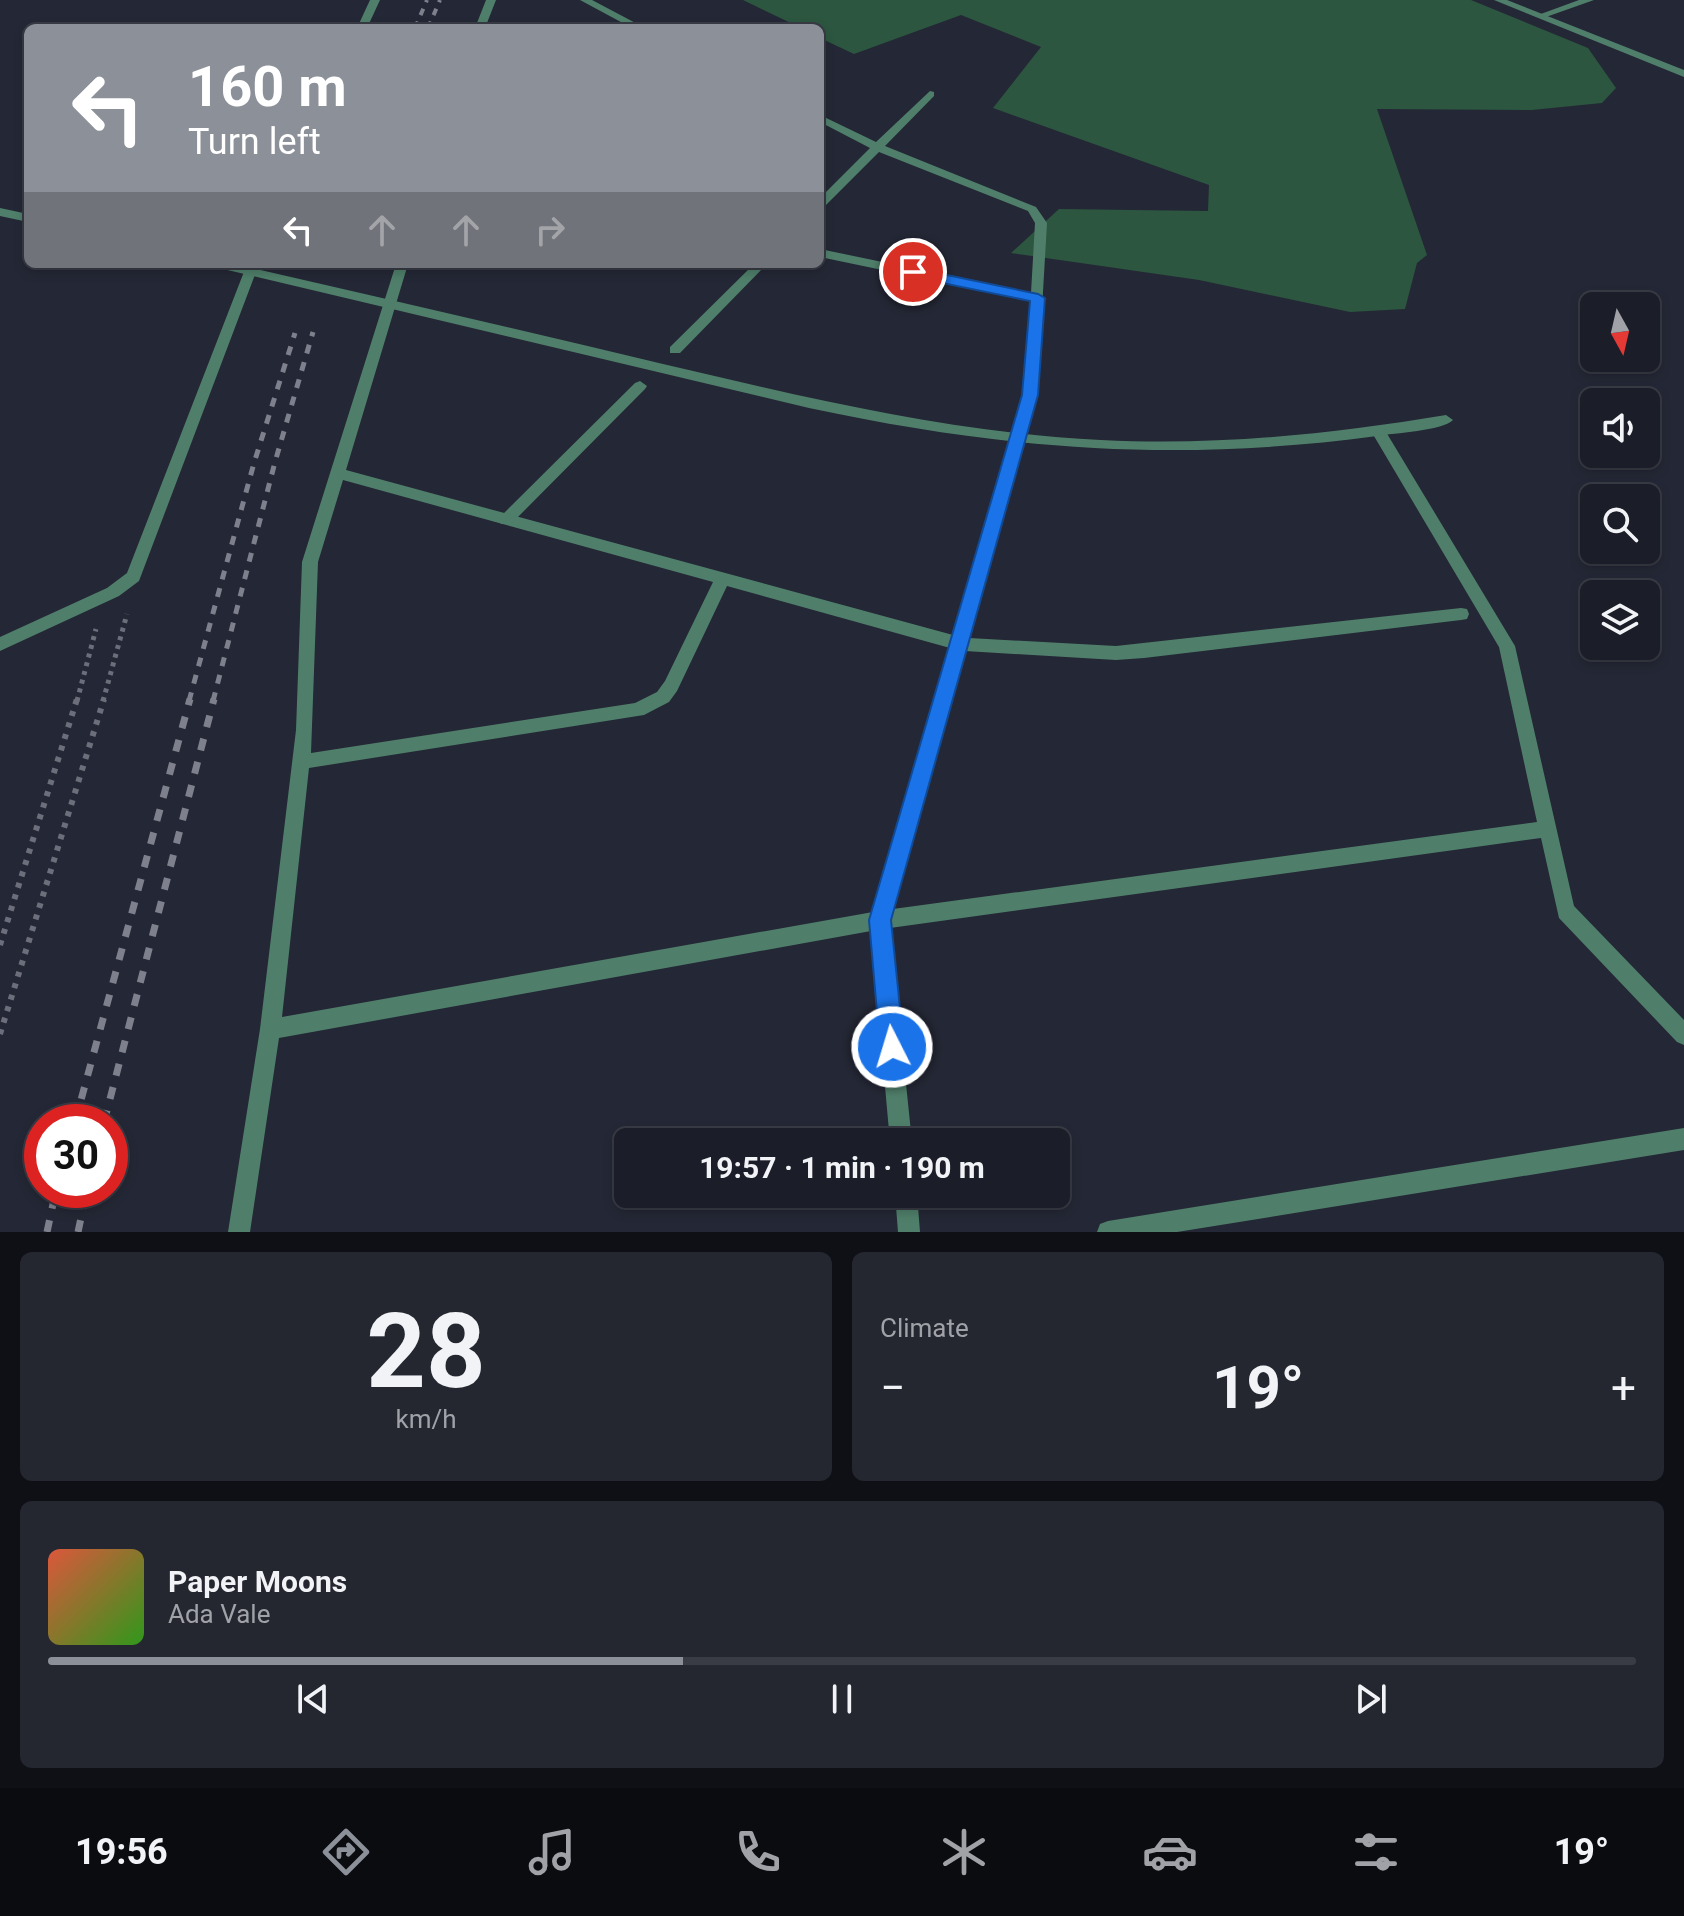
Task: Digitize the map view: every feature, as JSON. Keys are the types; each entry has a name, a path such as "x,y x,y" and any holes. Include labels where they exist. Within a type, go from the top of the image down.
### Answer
{"street":[{"path":"364,24 375,0"},
{"path":"482,24 491,0"},
{"path":"585,0 632,24"},
{"path":"1499,0 1543,15 1684,74"},
{"path":"1543,15 1589,0"},
{"path":"824,201 930,94"},
{"path":"824,120 877,147 1032,209 1041,223 1033,379 880,920 900,1128"},
{"path":"0,212 24,217"},
{"path":"824,254 1038,298"},
{"path":"0,644 113,592 133,577 251,268 390,304 858,414 924,427 1018,439 1114,446 1229,446 1378,431 1446,420"},
{"path":"239,1232 270,1029 301,762 308,671 310,562 401,268"},
{"path":"675,350 757,268"},
{"path":"506,520 640,386"},
{"path":"1378,431 1507,646 1566,911 1684,1035"},
{"path":"337,473 960,644 1116,653 1461,614"},
{"path":"301,762 638,710 651,705 671,686 722,580"},
{"path":"270,1029 880,920 1548,829"},
{"path":"1108,1232 1684,1139"},
{"path":"907,1208 909,1232"}],"path":[{"path":"0,1034 114,666 138,567"},
{"path":"0,945 86,671 100,614"}],"green space":[{"path":"743,0 1471,0 1588,48 1616,88 1602,103 1532,110 1377,109 1427,255 1417,263 1405,309 1350,312 1199,280 1011,253 1059,209 1208,211 1209,185 993,108 1041,47 961,15 854,54 824,40 824,24 793,24"}],"railway":[{"path":"417,24 427,0"},
{"path":"430,24 440,0"},
{"path":"213,701 275,462 313,332"},
{"path":"189,701 254,463 295,333"},
{"path":"80,1104 190,699"},
{"path":"109,1104 214,699"},
{"path":"47,1232 52,1208"},
{"path":"78,1232 83,1208"}],"route":[{"path":"892,1047 880,920 1030,395 1038,298 913,272"}]}
